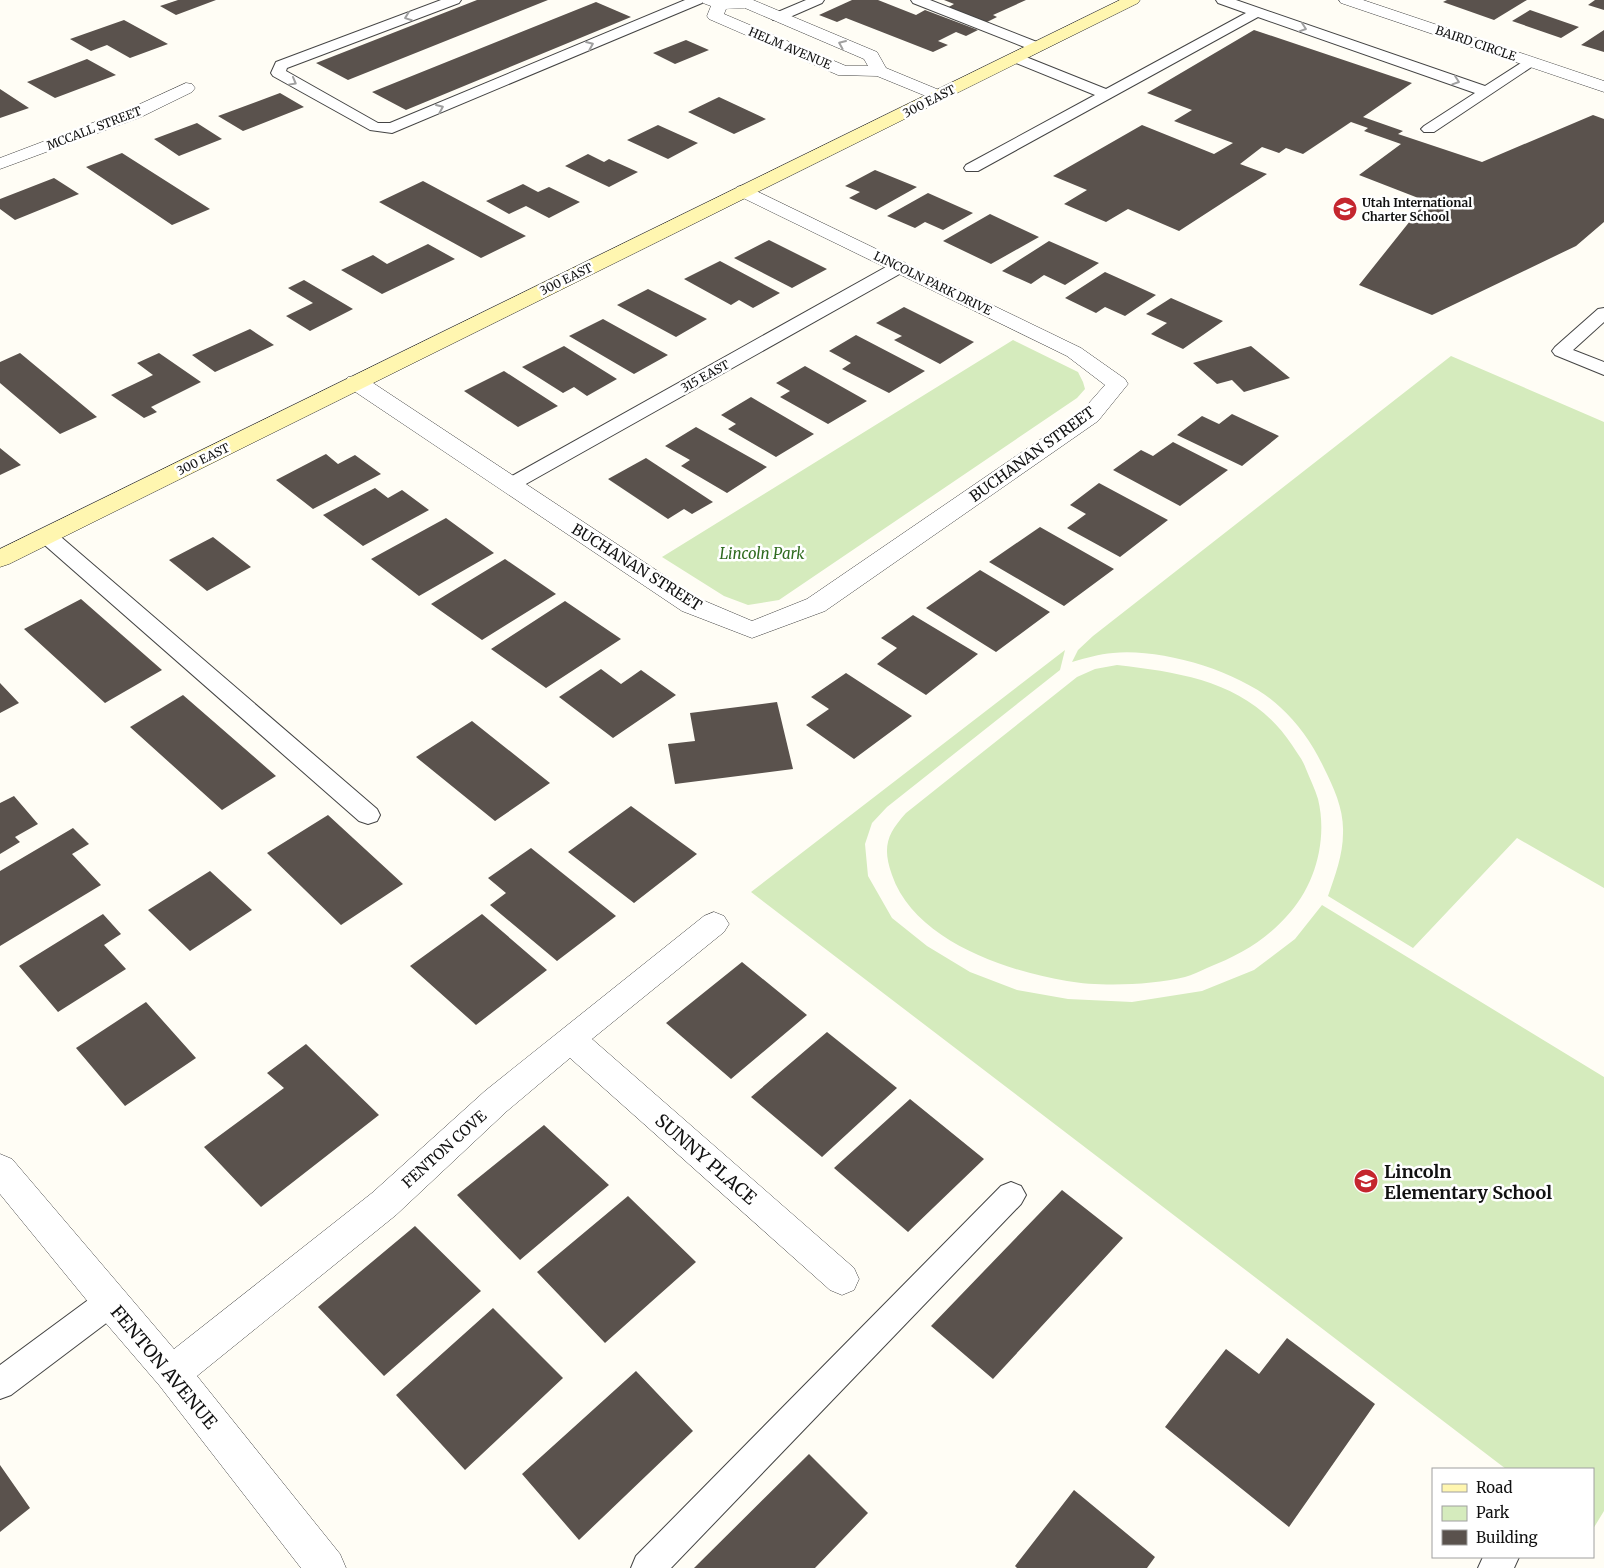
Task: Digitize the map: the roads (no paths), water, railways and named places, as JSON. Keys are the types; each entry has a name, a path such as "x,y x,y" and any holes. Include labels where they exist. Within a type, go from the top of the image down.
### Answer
{"street":[{"name":"300 EAST","path":"0,559 1132,0"},
{"name":"BAIRD CIRCLE","path":"1347,0 1604,87"},
{"name":"HELM AVENUE","path":"879,71 871,56 747,4 714,2 715,16 844,71 879,71 938,96"},
{"name":"MCCALL STREET","path":"0,164 135,113 186,88"},
{"name":"LINCOLN PARK DRIVE","path":"744,191 1074,352 1117,384"},
{"name":"BUCHANAN STREET","path":"356,382 691,605 752,630 816,604 1090,416 1117,384"},
{"name":"FENTON COVE","path":"172,1373 384,1204 496,1102 570,1039 714,924"},
{"name":"SUNNY PLACE","path":"570,1039 842,1280"},
{"name":"FENTON AVENUE","path":"0,1169 110,1302 172,1373 326,1568"}],"lane":[{"path":"454,0 282,65 278,73 375,127 392,128 697,0"},
{"path":"778,17 817,0"},
{"path":"918,0 1036,47"},
{"path":"1223,0 1487,92"},
{"path":"972,168 1257,12"},
{"path":"1016,58 1107,94"},
{"path":"1429,129 1532,62"},
{"name":"315 EAST","path":"510,485 899,267"},
{"path":"1604,313 1561,351 1604,369"},
{"path":"47,536 368,815"},
{"path":"648,1568 1011,1195"},
{"path":"0,1384 110,1302"}],"place":[{"name":"Utah International Charter School","path":"1345,209"},
{"name":"Lincoln Elementary School","path":"1366,1181"}],"park label":[{"name":"Lincoln Park","path":"762,553"}]}
